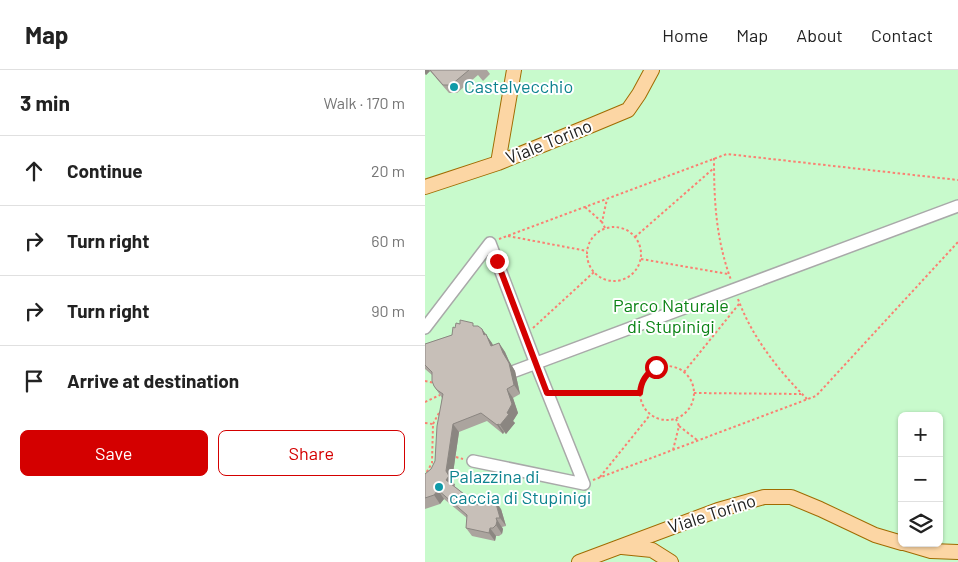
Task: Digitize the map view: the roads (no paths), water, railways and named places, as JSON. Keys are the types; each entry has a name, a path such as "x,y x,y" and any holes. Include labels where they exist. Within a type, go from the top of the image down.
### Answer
{"main road":[{"path":"498,163 514,70"},
{"name":"Viale Torino","path":"425,187 498,163 628,110 652,70"},
{"name":"Viale Torino","path":"579,562 718,510 764,497 791,497 875,535 898,542"},
{"path":"619,547 652,550 671,562"},
{"name":"Viale Torino","path":"917,547 931,551 958,552"}],"street":[{"path":"515,371 958,206"},
{"path":"425,328 490,243 584,484 473,461"}],"place":[{"name":"Castelvecchio","path":"454,87"},
{"name":"Palazzina di caccia di Stupinigi","path":"439,487"}],"park label":[{"name":"Parco Naturale di Stupinigi","path":"671,316"}]}
